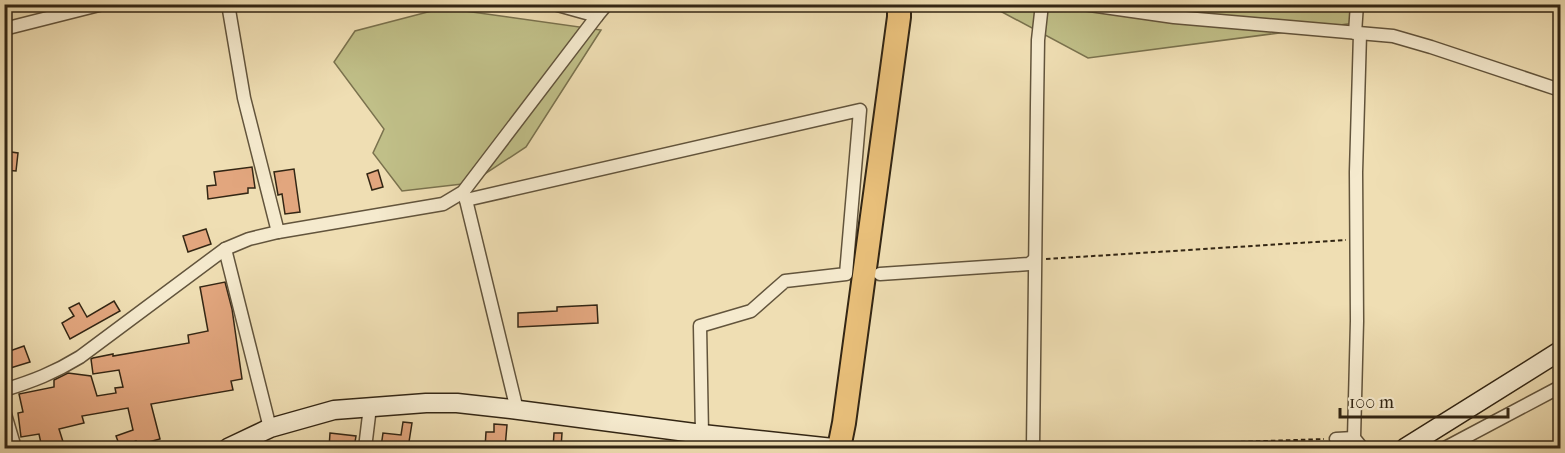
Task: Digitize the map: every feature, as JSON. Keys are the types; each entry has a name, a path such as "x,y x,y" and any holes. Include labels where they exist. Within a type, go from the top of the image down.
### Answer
{"highway":[{"path":"839,448 846,411 900,9"}],"street":[{"path":"4,29 103,4"},
{"path":"228,4 244,98 278,232"},
{"path":"554,4 597,16"},
{"path":"464,196 607,4"},
{"path":"1033,448 1038,40 1042,4"},
{"path":"1083,4 1174,17 1393,36 1560,90"},
{"path":"1357,4 1357,321 1354,438 1362,448"},
{"path":"4,390 32,382 80,357 225,249 249,239 442,204 464,196 860,110 846,274 785,281 751,312 700,326 702,434"},
{"path":"464,196 517,410"},
{"path":"225,249 270,428"},
{"path":"880,273 1029,264 1034,260"},
{"path":"1405,448 1560,351"},
{"path":"1445,448 1560,387"},
{"path":"228,448 270,428 334,410 457,403 833,448"},
{"path":"365,448 370,407"},
{"path":"4,411 15,448"},
{"path":"1336,439 1354,438"}],"path":[{"path":"1034,260 1357,239"},
{"path":"1061,448 1336,439"}],"shaded area":[{"path":"989,5 1355,5 1355,23 1088,58"},
{"path":"443,8 601,30 526,147 471,183 402,191 373,153 384,129 334,62 355,31"}],"building":[{"path":"4,151 18,153 16,171 4,170"},
{"path":"252,167 255,188 248,188 248,193 208,199 207,186 216,185 214,172"},
{"path":"294,169 300,212 285,214 282,194 278,195 274,172"},
{"path":"378,170 383,187 372,190 367,174"},
{"path":"206,229 211,244 188,252 183,236"},
{"path":"225,282 232,309 242,379 231,381 233,390 151,404 160,439 137,445 136,441 120,447 116,436 133,430 128,408 82,416 84,423 59,429 65,448 42,448 39,434 21,437 18,413 23,412 19,394 54,387 54,380 68,373 91,376 97,396 116,393 115,388 123,387 119,370 93,374 91,359 189,343 188,335 208,331 200,287"},
{"path":"114,301 120,311 70,339 62,323 74,316 69,308 79,303 87,317"},
{"path":"597,305 598,323 518,327 518,313 557,311 557,307"},
{"path":"24,346 30,362 4,370 4,353"},
{"path":"403,422 412,423 408,448 381,447 383,433 401,435"},
{"path":"494,424 507,425 505,448 485,448 486,432 494,432"},
{"path":"330,433 356,436 354,448 329,448"},
{"path":"554,433 562,433 561,448 553,448"}]}
